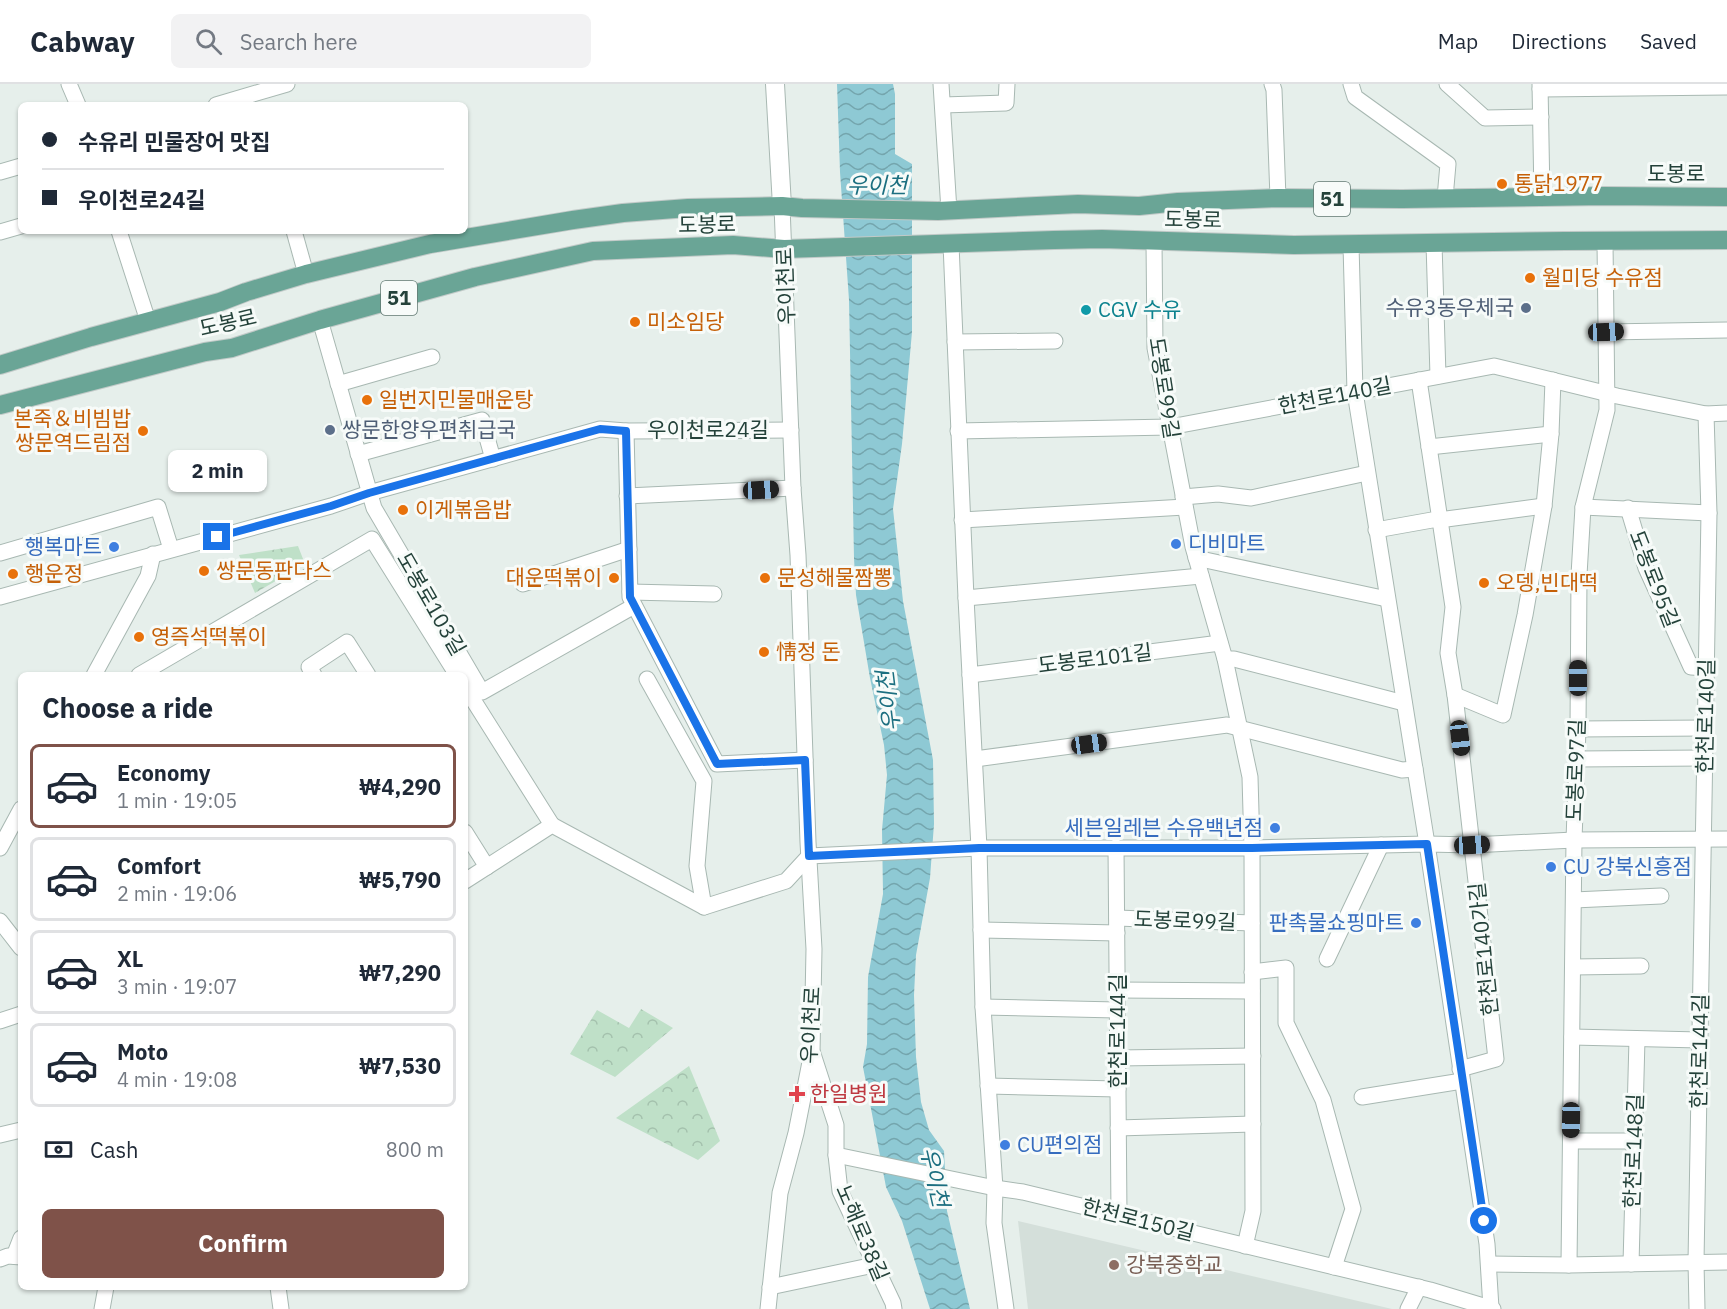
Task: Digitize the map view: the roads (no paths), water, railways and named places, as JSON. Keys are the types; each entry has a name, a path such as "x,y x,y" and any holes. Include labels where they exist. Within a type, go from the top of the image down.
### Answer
{"main road":[{"name":"도봉로","path":"0,365 220,302 306,274 430,244 600,215 688,208 782,206 943,211 1078,204 1139,206 1278,198 1727,197"},
{"name":"도봉로","path":"0,405 205,352 232,348 320,320 475,277 593,251 733,245 807,249 1054,240 1294,245 1727,240"}],"street":[{"path":"69,84 77,102"},
{"path":"227,102 287,84"},
{"name":"우이천로","path":"768,1309 780,1193 796,1133 812,1052 814,949 775,84"},
{"path":"941,84 943,211"},
{"path":"943,105 1006,103 1007,84"},
{"path":"1272,84 1278,198"},
{"path":"1350,84 1355,98 1449,164 1445,198"},
{"path":"1447,84 1485,118 1541,117"},
{"path":"1542,197 1540,87 1727,87"},
{"path":"0,172 18,167"},
{"path":"0,232 18,227"},
{"path":"120,234 148,321"},
{"path":"295,234 306,274"},
{"name":"도봉로99길","path":"1154,241 1155,348 1196,558 1225,659 1250,777 1253,1211 1245,1246"},
{"name":"도봉로97길","path":"1569,1265 1579,575 1582,507 1607,410 1605,242"},
{"path":"1434,243 1438,376"},
{"path":"945,244 955,342 979,848 982,1007 994,1188 994,1223 1006,1309"},
{"path":"1351,244 1355,392 1427,844 1485,1232 1492,1308"},
{"name":"도봉로103길","path":"320,320 374,508 482,692 632,599"},
{"path":"1606,332 1727,330"},
{"path":"955,342 1055,341"},
{"path":"338,384 432,357"},
{"name":"한천로140길","path":"958,431 1170,427 1494,366 1706,414 1727,413"},
{"name":"한천로140가길","path":"1419,380 1453,607 1448,653 1455,695 1496,1059 1461,1075"},
{"path":"1455,695 1503,715 1525,615 1544,506 1551,434 1553,380"},
{"name":"한천로140길","path":"1704,839 1709,513 1706,414"},
{"path":"358,454 482,420 493,459"},
{"name":"우이천로24길","path":"0,596 331,506 369,493 600,429 626,431 791,429"},
{"name":"우이천로24길","path":"626,431 628,549 632,599"},
{"path":"1429,447 1551,434"},
{"path":"962,520 1184,502 1218,494 1251,498 1367,473"},
{"path":"627,496 793,488"},
{"path":"1376,530 1432,520 1544,506"},
{"path":"0,553 158,507 171,549"},
{"name":"도봉로95길","path":"1582,507 1709,513"},
{"name":"도봉로95길","path":"1628,508 1646,568 1691,667 1707,668"},
{"path":"143,672 372,539 456,672"},
{"path":"523,584 628,549"},
{"path":"96,672 148,576 153,554"},
{"path":"1196,558 1387,599"},
{"path":"966,598 1201,576"},
{"path":"714,594 632,599 717,764 805,760"},
{"path":"312,672 309,667 347,642 366,672"},
{"name":"도봉로101길","path":"970,675 1220,644"},
{"path":"1225,659 1234,659 1404,703"},
{"path":"647,679 704,781 697,866 704,907"},
{"path":"468,692 552,825 704,907 786,881 809,856 979,848 1252,848 1472,845 1574,840 1727,839"},
{"path":"975,759 1227,725 1402,770 1414,769"},
{"path":"1578,729 1705,728"},
{"path":"1578,759 1704,758"},
{"path":"0,848 18,815"},
{"path":"468,879 552,825"},
{"path":"468,837 487,867"},
{"name":"한천로144길","path":"1696,1262 1704,839"},
{"path":"1327,959 1381,845"},
{"name":"한천로144길","path":"1116,847 1119,1215"},
{"path":"1574,900 1661,896"},
{"path":"0,921 5,938 18,946"},
{"name":"도봉로99길","path":"1117,925 1252,923"},
{"path":"981,930 1117,925"},
{"path":"1573,967 1641,966"},
{"path":"1252,972 1286,969 1286,1023 1323,1100 1353,1209 1334,1267"},
{"path":"1117,990 1252,991"},
{"path":"982,1007 1118,1010"},
{"path":"0,1021 18,1015"},
{"path":"1572,1037 1700,1040"},
{"name":"한천로148길","path":"1631,1264 1637,1039"},
{"path":"812,1052 836,1125 839,1156"},
{"path":"1118,1058 1253,1056"},
{"path":"1362,1097 1461,1075"},
{"path":"988,1086 1118,1089"},
{"path":"1118,1128 1253,1124"},
{"path":"0,1135 18,1131"},
{"path":"1570,1140 1634,1141"},
{"name":"한천로150길","path":"839,1156 977,1185 1023,1192 1419,1287 1450,1302 1492,1308"},
{"name":"노해로38길","path":"839,1156 840,1191 894,1309"},
{"path":"1696,1262 1697,1309"},
{"path":"1489,1264 1727,1262"},
{"path":"770,1287 874,1265"},
{"path":"1408,1309 1419,1287"},
{"path":"102,1309 105,1290"},
{"path":"278,1290 281,1309"}],"water":[{"name":"우이천","path":"837,84 893,84 895,154 912,164 912,332 902,444 893,509 903,601 933,760 934,824 930,878 916,955 914,995 916,1057 921,1102 929,1130 944,1151 947,1211 970,1309 930,1309 902,1221 886,1187 863,1067 867,1044 868,977 883,894 882,830 887,775 884,745 856,595 849,300 840,172"}],"place":[{"name":"통닭1977","path":"1502,184"},
{"name":"월미당 수유점","path":"1530,278"},
{"name":"수유3동우체국","path":"1526,308"},
{"name":"CGV 수유","path":"1086,310"},
{"name":"미소임당","path":"635,322"},
{"name":"일번지민물매운탕","path":"367,400"},
{"name":"쌍문한양우편취급국","path":"330,430"},
{"name":"본죽＆비빔밥 쌍문역드림점","path":"143,431"},
{"name":"이게볶음밥","path":"403,510"},
{"name":"디비마트","path":"1176,544"},
{"name":"행복마트","path":"114,547"},
{"name":"쌍문동판다스","path":"204,571"},
{"name":"행운정","path":"13,574"},
{"name":"대운떡볶이","path":"614,578"},
{"name":"문성해물짬뽕","path":"765,578"},
{"name":"오뎅,빈대떡","path":"1484,583"},
{"name":"영즉석떡볶이","path":"139,637"},
{"name":"情정 돈","path":"764,652"},
{"name":"세븐일레븐 수유백년점","path":"1275,828"},
{"name":"CU 강북신흥점","path":"1551,867"},
{"name":"판촉물쇼핑마트","path":"1416,923"},
{"name":"한일병원","path":"797,1094"},
{"name":"CU편의점","path":"1005,1145"},
{"name":"강북중학교","path":"1114,1265"}]}
